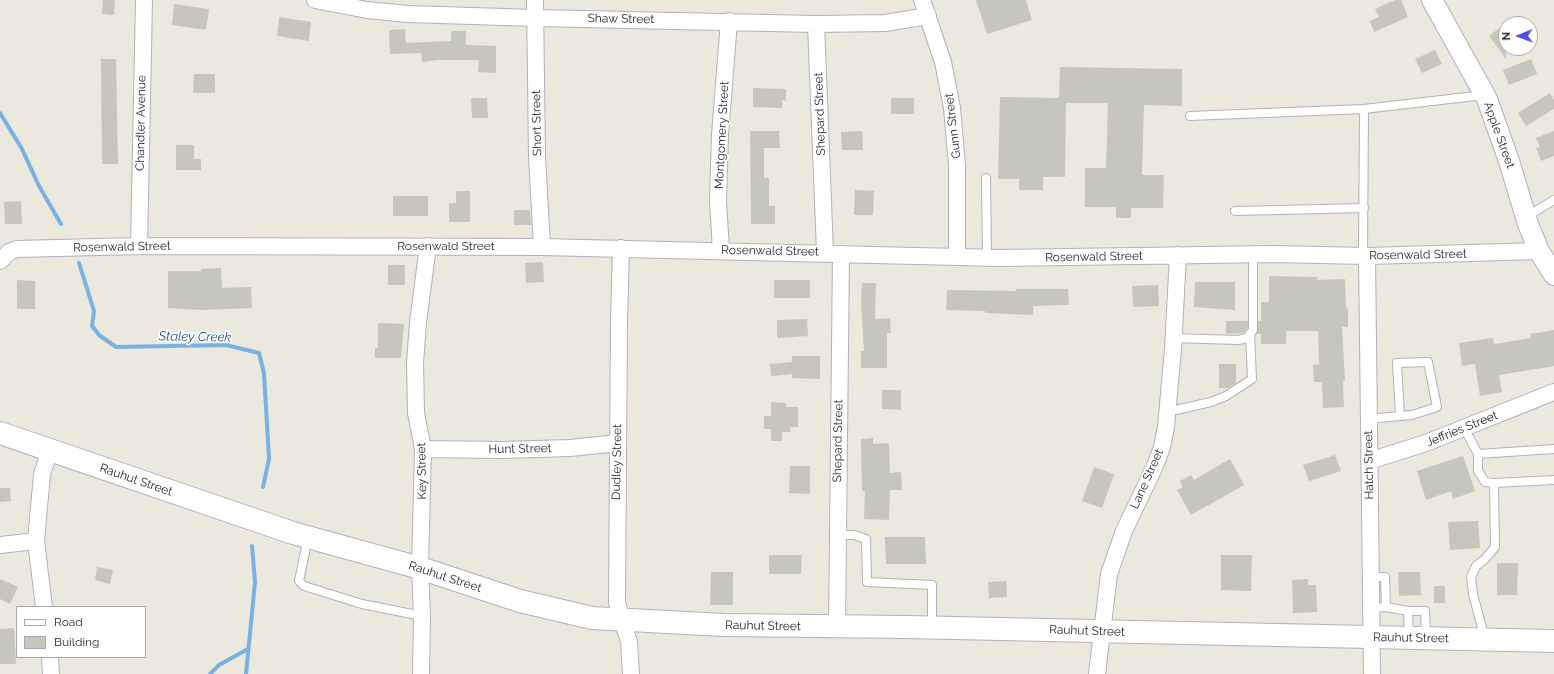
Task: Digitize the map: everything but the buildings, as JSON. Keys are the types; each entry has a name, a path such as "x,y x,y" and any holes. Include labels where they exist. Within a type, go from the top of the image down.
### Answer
{"main road":[{"name":"Rauhut Street","path":"0,433 308,537 420,568 542,607 592,618 621,621 837,628 932,628 1554,641"}],"street":[{"name":"Chandler Avenue","path":"139,246 144,0"},
{"name":"Shaw Street","path":"315,0 367,10 408,14 536,18 816,24 885,23 928,16"},
{"name":"Short Street","path":"535,0 537,156 542,247"},
{"name":"Gunn Street","path":"922,0 943,62 955,127 957,165 957,256"},
{"name":"Apple Street","path":"1432,0 1484,94 1509,161 1526,218 1539,251 1553,271"},
{"name":"Montgomery Street","path":"721,250 718,201 720,136 729,21"},
{"name":"Shepard Street","path":"816,24 825,252"},
{"name":"Rosenwald Street","path":"1,259 9,252 17,250 139,246 621,248 987,257 1253,254 1365,256 1539,251"},
{"name":"Key Street","path":"421,674 422,616 420,568 423,449 416,413 415,363 418,322 428,246"},
{"name":"Dudley Street","path":"621,248 617,603 621,621 629,642 631,674"},
{"name":"Shepard Street","path":"837,628 841,254"},
{"name":"Lane Street","path":"1097,674 1109,574 1124,531 1156,466 1162,447 1174,338 1178,255"},
{"name":"Hatch Street","path":"1365,256 1370,577 1379,607 1372,637 1372,674"},
{"name":"Jeffries Street","path":"1369,462 1426,443 1554,392"},
{"name":"Hunt Street","path":"423,449 502,450 570,448 618,443"},
{"path":"44,606 36,541 42,474 50,450"},
{"path":"0,545 36,541"},
{"path":"50,658 52,674"}],"lane":[{"path":"1190,116 1364,109 1484,94"},
{"path":"1364,109 1365,256"},
{"path":"986,178 987,257"},
{"path":"1526,218 1554,200"},
{"path":"1235,210 1364,208"},
{"path":"1174,338 1238,340 1248,338 1253,330 1253,254"},
{"path":"1167,412 1211,402 1226,396 1252,379 1250,334"},
{"path":"1368,419 1400,416 1437,407 1428,362 1397,363 1400,416"},
{"path":"1464,428 1478,454 1478,471 1485,482 1494,484 1554,480"},
{"path":"1478,454 1554,450"},
{"path":"1485,640 1473,594 1471,577 1476,566 1485,559 1495,547 1494,484"},
{"path":"837,535 854,535 866,539 867,582 932,585 932,628"},
{"path":"308,537 299,581 304,586 362,604 422,616"},
{"path":"1379,607 1408,611 1425,611 1417,638"},
{"path":"1408,611 1417,638"}],"waterway":[{"name":"Staley Creek","path":"0,113 22,149 39,186 61,224"},
{"name":"Staley Creek","path":"79,263 94,311 92,326 99,335 116,347 226,345 259,353 264,373 269,459 263,487"},
{"name":"Staley Creek","path":"246,674 255,582 252,546"},
{"path":"210,674 219,665 248,649"}]}
